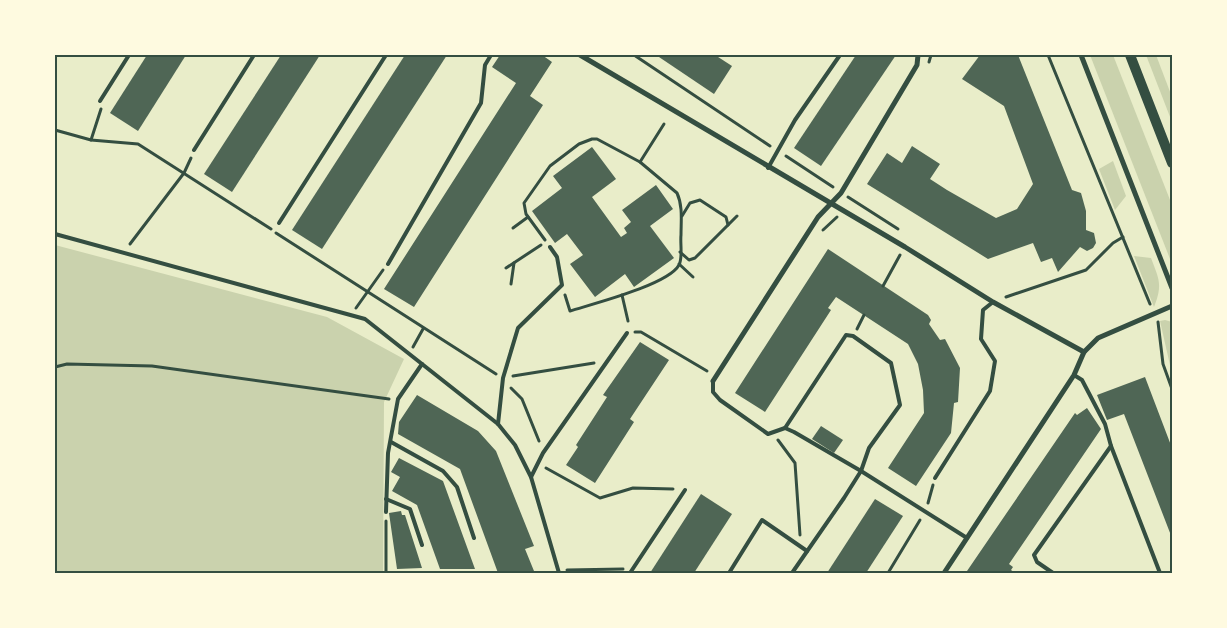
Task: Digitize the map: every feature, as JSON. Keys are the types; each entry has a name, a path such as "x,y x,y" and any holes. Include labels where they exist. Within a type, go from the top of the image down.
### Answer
{"main road":[{"path":"1130,55 1172,163"}],"street":[{"path":"580,55 768,168 905,246 993,302 1084,352"},
{"path":"714,378 818,217 841,193 917,65 918,55"},
{"path":"1081,55 1172,288"},
{"path":"944,573 1074,375 1084,352 1098,338 1172,306"}],"lane":[{"path":"100,101 129,55"},
{"path":"194,150 254,55"},
{"path":"279,223 386,55"},
{"path":"388,264 482,103 485,65 491,55"},
{"path":"768,168 795,120 840,55"},
{"path":"55,234 366,319 498,424 515,445 531,477 559,572"},
{"path":"498,424 503,378 518,328 562,285 556,257 550,247"},
{"path":"935,478 990,391 995,361 981,339 983,310 993,302"},
{"path":"531,477 537,463 627,333"},
{"path":"714,378 714,392 720,400 768,434 785,428 846,335 853,336 891,362 900,405 869,448 861,471 844,498 792,573"},
{"path":"386,512 388,453 398,399 422,364"},
{"path":"1074,375 1082,380 1105,424 1111,446 1160,573"},
{"path":"785,428 861,471 966,538"},
{"path":"391,442 443,471 457,487 474,538"},
{"path":"1053,573 1037,562 1034,555 1111,446"},
{"path":"630,573 685,490"},
{"path":"386,499 410,509 422,545"},
{"path":"729,573 762,520 807,551"}],"path":[{"path":"634,55 841,193 900,230"},
{"path":"1048,55 1150,304"},
{"path":"91,140 101,111 100,101"},
{"path":"640,162 664,124"},
{"path":"55,130 91,140 138,144 423,329 503,378 522,399 544,453"},
{"path":"550,247 528,218 524,203 550,166 588,140 597,139 640,162 677,193 682,217 679,264 675,270 640,290 570,311 562,285"},
{"path":"123,253 184,173 194,150"},
{"path":"682,217 690,203 700,200 726,217 728,225"},
{"path":"680,252 689,260 695,258 737,216"},
{"path":"513,228 528,218"},
{"path":"993,302 1086,270 1113,243 1123,237"},
{"path":"506,268 546,242"},
{"path":"884,286 905,246"},
{"path":"512,284 514,262"},
{"path":"352,315 366,292 388,264"},
{"path":"679,264 693,277"},
{"path":"998,292 1006,297"},
{"path":"622,295 628,321"},
{"path":"1158,321 1164,364 1172,389"},
{"path":"410,354 423,329"},
{"path":"627,333 641,332 714,378"},
{"path":"503,378 608,360"},
{"path":"55,367 67,364 152,366 398,399"},
{"path":"779,444 796,463 800,538 807,551"},
{"path":"537,463 600,498 633,488 685,490"},
{"path":"888,573 926,512 935,478"},
{"path":"386,512 386,573"},
{"path":"559,572 633,568"}],"green space":[{"path":"1090,55 1113,55 1172,205 1172,264"},
{"path":"1146,55 1156,55 1172,97 1172,122"},
{"path":"1113,161 1126,196 1115,210 1099,169"},
{"path":"55,245 327,317 404,359 384,402 383,573 55,573"},
{"path":"1134,256 1151,258 1159,282 1154,307"},
{"path":"1160,321 1172,322 1172,374"}],"building":[{"path":"147,55 186,55 138,131 110,113"},
{"path":"281,55 320,55 232,192 204,174"},
{"path":"405,55 447,55 322,249 292,230"},
{"path":"500,55 542,55 552,62 530,96 543,105 414,307 384,289 516,83 492,67"},
{"path":"656,55 715,55 732,66 714,94"},
{"path":"856,55 896,55 821,166 794,148"},
{"path":"980,55 1018,55 1072,190 1081,193 1086,211 1086,230 1094,233 1096,243 1093,248 1087,251 1080,247 1058,272 1052,258 1041,262 1033,243 988,259 867,184 887,153 902,163 912,146 940,164 930,179 947,190 996,218 1017,209 1033,184 1004,106 962,79"},
{"path":"592,147 616,179 592,197 621,237 627,233 624,228 631,222 622,210 656,185 673,209 650,226 674,258 634,287 625,274 595,297 570,264 583,255 567,234 555,243 532,211 562,188 553,176"},
{"path":"828,249 928,315 931,320 929,324 940,340 945,339 960,368 958,402 954,403 951,433 916,486 888,468 924,413 923,390 918,364 908,344 836,297 828,308 831,310 765,412 735,393"},
{"path":"640,342 669,360 630,419 634,422 595,483 566,465 578,447 576,445 607,397 603,395"},
{"path":"1145,377 1172,448 1172,538 1124,414 1107,420 1097,395"},
{"path":"417,395 478,431 496,451 534,546 525,549 534,571 498,573 460,469 398,434 399,422"},
{"path":"1087,408 1101,429 1009,564 1013,567 1011,570 1015,573 971,573 967,571 1075,413 1077,415"},
{"path":"821,426 843,440 834,453 812,439"},
{"path":"399,458 443,481 475,569 440,569 417,505 392,491 400,477 391,472"},
{"path":"701,494 732,514 694,573 650,573"},
{"path":"875,499 903,516 866,573 827,573"},
{"path":"401,511 402,515 405,515 422,568 397,569 389,513"}]}
